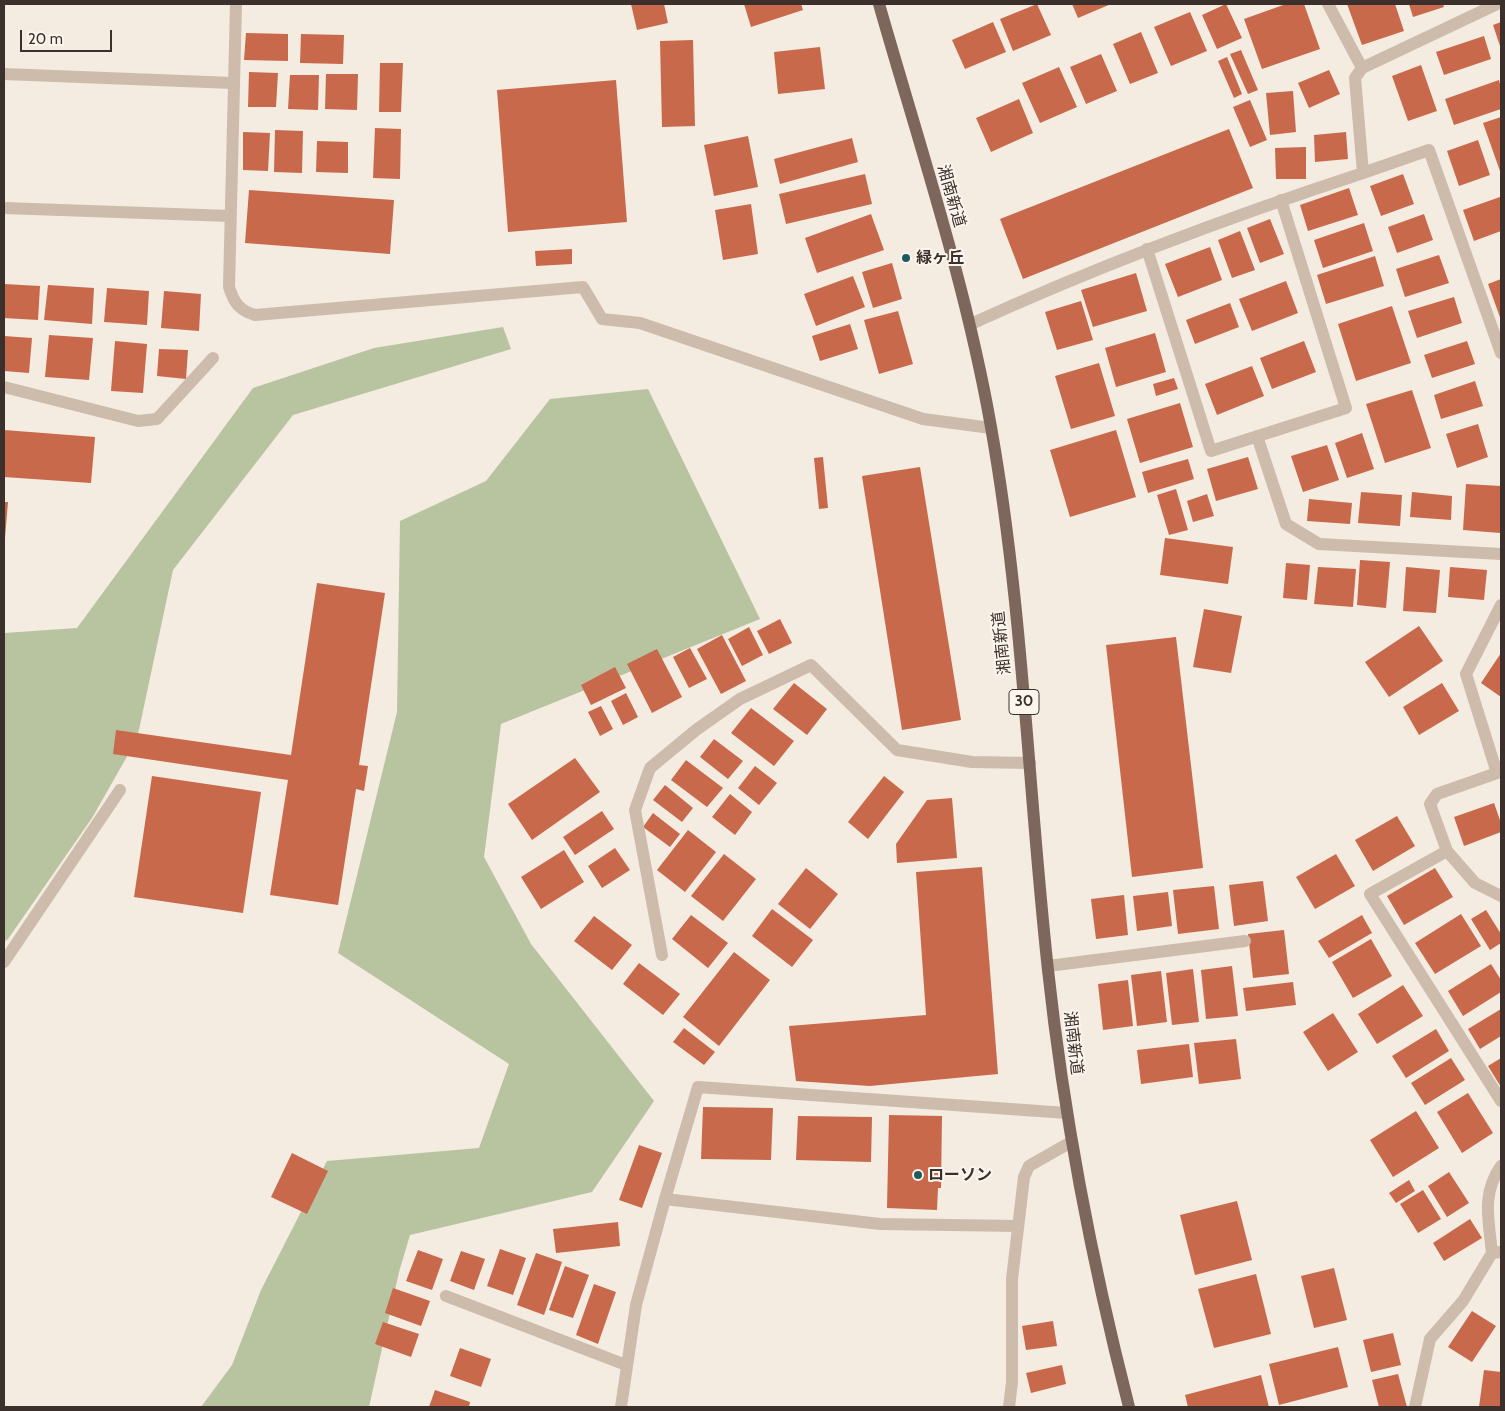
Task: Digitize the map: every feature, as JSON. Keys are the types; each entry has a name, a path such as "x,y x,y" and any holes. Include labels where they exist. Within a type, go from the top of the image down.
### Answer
{"main road":[{"name":"湘南新道","path":"879,4 970,324 991,428 1007,534 1048,966 1071,1142 1090,1246 1128,1407"}],"street":[{"path":"236,4 229,287 233,301 242,311 256,315 583,287 602,319 640,323 923,419 991,428"},
{"path":"1328,4 1362,68"},
{"path":"1363,173 1355,78 1362,68 1497,4"},
{"path":"4,74 233,83"},
{"path":"970,324 1063,282 1147,249 1281,200 1429,150 1501,353"},
{"path":"1147,249 1211,451 1346,408 1281,200"},
{"path":"4,208 230,216"},
{"path":"4,387 138,421 157,419 213,358"},
{"path":"1257,436 1286,524 1319,544 1501,554"},
{"path":"1501,605 1466,674 1497,773 1437,794 1430,804 1447,851 1475,883 1501,896"},
{"path":"662,955 634,810 650,768 696,730 740,699 811,665 897,750 972,762 1030,763"},
{"path":"4,962 120,790"},
{"path":"1447,851 1370,894 1501,1101"},
{"path":"1048,966 1245,940"},
{"path":"621,1407 636,1306 698,1088 1067,1113"},
{"path":"1009,1407 1012,1382 1012,1279 1024,1177 1029,1166 1071,1142"},
{"path":"1415,1407 1430,1339 1463,1301 1497,1253 1486,1200 1495,1174 1501,1166"},
{"path":"665,1199 880,1224 1018,1226"},
{"path":"446,1296 626,1365"}],"green space":[{"path":"503,327 511,349 293,415 173,570 137,739 92,818 8,939 4,942 4,633 77,628 253,388 374,348"},
{"path":"648,389 760,619 501,724 484,857 531,944 654,1101 592,1192 410,1235 399,1272 369,1407 201,1407 232,1365 261,1290 327,1161 479,1148 509,1064 338,953 397,712 400,521 486,481 550,399"}],"building":[{"path":"631,4 664,4 668,23 637,30"},
{"path":"744,4 801,4 803,10 751,27"},
{"path":"1037,4 1051,35 1013,51 1000,19"},
{"path":"1072,4 1111,4 1078,18"},
{"path":"1226,4 1242,38 1217,49 1202,15"},
{"path":"1286,4 1304,4 1320,49 1262,69 1244,19"},
{"path":"1347,4 1395,4 1404,31 1362,45"},
{"path":"1409,4 1443,4 1444,7 1413,17"},
{"path":"1190,12 1207,51 1171,66 1154,27"},
{"path":"993,22 1006,52 965,69 952,40"},
{"path":"1501,22 1501,49 1493,25"},
{"path":"1141,32 1158,73 1130,84 1113,44"},
{"path":"246,33 288,34 288,61 244,60"},
{"path":"301,34 344,35 343,64 300,63"},
{"path":"1484,36 1491,59 1444,75 1436,52"},
{"path":"693,40 695,126 662,127 660,41"},
{"path":"820,47 825,89 778,94 774,52"},
{"path":"1241,50 1258,90 1248,94 1230,54"},
{"path":"1101,54 1117,91 1086,104 1070,67"},
{"path":"1227,57 1242,94 1234,98 1218,61"},
{"path":"380,63 403,63 401,112 379,112"},
{"path":"1421,65 1437,111 1408,121 1392,76"},
{"path":"1059,67 1077,107 1040,123 1022,83"},
{"path":"1329,70 1340,94 1309,108 1298,83"},
{"path":"249,72 278,73 276,107 248,107"},
{"path":"326,74 358,74 357,110 325,109"},
{"path":"290,75 319,75 318,110 288,109"},
{"path":"616,80 627,222 508,232 497,90"},
{"path":"1499,80 1501,109 1454,125 1445,99"},
{"path":"1293,91 1296,132 1270,135 1266,93"},
{"path":"1019,99 1033,133 991,152 976,118"},
{"path":"1250,100 1267,140 1250,147 1233,107"},
{"path":"1501,117 1501,174 1483,123"},
{"path":"375,128 401,129 400,179 373,178"},
{"path":"1229,129 1253,188 1023,279 1000,219"},
{"path":"275,130 303,131 302,173 274,172"},
{"path":"243,132 270,133 268,171 243,170"},
{"path":"1346,132 1348,159 1315,162 1314,135"},
{"path":"748,136 758,187 714,196 704,145"},
{"path":"852,138 858,162 780,184 774,159"},
{"path":"1478,140 1490,175 1459,186 1447,151"},
{"path":"317,141 348,142 348,173 316,172"},
{"path":"1306,147 1306,179 1276,179 1275,148"},
{"path":"865,174 872,204 786,224 779,194"},
{"path":"1403,174 1414,204 1381,216 1370,186"},
{"path":"1349,188 1358,215 1308,231 1300,205"},
{"path":"249,190 394,200 390,254 245,243"},
{"path":"1500,197 1501,231 1474,241 1463,210"},
{"path":"751,204 758,254 723,260 715,210"},
{"path":"871,214 884,250 817,273 805,238"},
{"path":"1424,214 1433,240 1397,253 1388,227"},
{"path":"1270,219 1284,254 1260,263 1247,228"},
{"path":"1364,223 1373,251 1323,268 1314,240"},
{"path":"1240,231 1255,270 1232,278 1218,240"},
{"path":"1210,247 1222,280 1178,297 1165,264"},
{"path":"572,249 572,264 536,266 535,251"},
{"path":"1439,255 1449,283 1405,297 1396,269"},
{"path":"1375,256 1384,286 1326,304 1317,275"},
{"path":"892,263 902,299 873,308 862,272"},
{"path":"1136,273 1147,311 1093,327 1081,290"},
{"path":"853,276 865,307 816,326 804,294"},
{"path":"1501,279 1501,320 1488,284"},
{"path":"1286,281 1298,313 1252,331 1239,299"},
{"path":"4,284 40,286 38,320 4,318"},
{"path":"48,285 94,288 92,324 44,320"},
{"path":"107,288 149,291 147,325 104,322"},
{"path":"164,291 201,294 199,331 161,328"},
{"path":"1454,297 1462,323 1417,338 1408,311"},
{"path":"1081,301 1093,340 1057,350 1045,312"},
{"path":"1230,303 1239,327 1195,344 1186,320"},
{"path":"1392,306 1411,363 1356,381 1338,324"},
{"path":"898,311 913,364 879,374 864,320"},
{"path":"850,324 858,349 820,361 812,336"},
{"path":"1155,333 1166,372 1116,387 1105,348"},
{"path":"49,335 93,338 89,380 45,377"},
{"path":"4,336 32,338 29,373 4,371"},
{"path":"115,341 147,344 143,393 111,391"},
{"path":"1304,341 1316,372 1272,389 1260,358"},
{"path":"1467,341 1475,364 1432,378 1424,355"},
{"path":"159,349 188,350 186,379 157,376"},
{"path":"1099,363 1115,416 1071,429 1055,376"},
{"path":"1252,366 1264,396 1217,415 1205,384"},
{"path":"1174,378 1178,389 1156,396 1153,384"},
{"path":"1475,381 1483,406 1441,419 1434,395"},
{"path":"1412,390 1431,448 1385,463 1366,404"},
{"path":"1180,403 1193,447 1140,463 1127,419"},
{"path":"1478,424 1488,457 1457,468 1446,434"},
{"path":"4,430 95,437 91,483 4,477"},
{"path":"1116,430 1136,497 1070,517 1050,450"},
{"path":"1362,433 1374,469 1347,478 1335,443"},
{"path":"1327,445 1339,480 1303,492 1291,456"},
{"path":"823,457 828,508 819,509 814,458"},
{"path":"1248,457 1258,489 1216,501 1207,469"},
{"path":"1188,459 1194,479 1148,493 1142,472"},
{"path":"920,467 961,720 902,730 862,476"},
{"path":"1466,484 1501,486 1500,533 1463,530"},
{"path":"1176,489 1188,530 1169,535 1157,495"},
{"path":"1361,492 1402,495 1400,526 1358,523"},
{"path":"1412,492 1452,496 1451,520 1410,517"},
{"path":"1207,494 1214,516 1193,522 1187,501"},
{"path":"1309,499 1352,503 1350,524 1307,521"},
{"path":"4,502 8,502 5,538 4,538"},
{"path":"1165,538 1233,547 1228,584 1160,575"},
{"path":"1360,560 1390,562 1386,608 1357,605"},
{"path":"1286,563 1310,565 1307,600 1283,598"},
{"path":"1318,567 1356,569 1353,607 1314,604"},
{"path":"1406,567 1440,570 1436,613 1403,611"},
{"path":"1450,567 1487,570 1484,600 1448,597"},
{"path":"317,583 385,593 359,765 368,766 364,791 356,789 338,905 270,895 288,780 113,754 116,730 291,755"},
{"path":"1204,609 1242,616 1231,673 1193,667"},
{"path":"780,619 792,643 769,654 757,631"},
{"path":"1419,626 1443,661 1389,697 1365,662"},
{"path":"749,627 763,655 742,666 728,639"},
{"path":"722,635 746,681 721,694 697,649"},
{"path":"1176,637 1203,868 1132,877 1106,645"},
{"path":"690,648 707,679 689,688 673,657"},
{"path":"657,649 682,697 652,713 627,664"},
{"path":"1501,653 1501,697 1481,683"},
{"path":"615,667 626,688 591,705 581,685"},
{"path":"794,683 827,709 807,735 773,709"},
{"path":"1442,683 1459,711 1419,735 1403,707"},
{"path":"626,693 638,717 623,725 611,701"},
{"path":"601,706 613,729 600,736 588,712"},
{"path":"751,708 794,741 774,766 731,733"},
{"path":"714,739 743,761 728,779 700,757"},
{"path":"575,758 600,792 532,840 508,804"},
{"path":"686,760 723,788 707,807 671,780"},
{"path":"755,766 777,783 759,805 738,788"},
{"path":"152,776 261,792 243,913 134,897"},
{"path":"884,776 904,792 868,839 848,822"},
{"path":"665,785 693,808 682,822 653,800"},
{"path":"730,794 752,812 735,835 712,817"},
{"path":"952,798 957,858 897,863 896,844 927,800"},
{"path":"1494,803 1501,823 1501,832 1464,846 1454,817"},
{"path":"602,811 614,829 575,855 563,837"},
{"path":"653,813 680,834 670,847 643,827"},
{"path":"1397,816 1415,846 1373,871 1355,840"},
{"path":"688,830 716,852 685,892 657,870"},
{"path":"615,848 630,870 602,888 588,866"},
{"path":"564,850 584,882 541,909 521,877"},
{"path":"724,854 756,879 723,921 691,896"},
{"path":"1336,854 1355,886 1315,909 1296,877"},
{"path":"982,867 998,1074 870,1086 796,1081 789,1026 926,1015 916,872"},
{"path":"806,868 838,894 810,929 778,904"},
{"path":"1435,868 1453,897 1404,925 1387,896"},
{"path":"1263,881 1268,921 1234,926 1229,885"},
{"path":"1214,886 1219,929 1178,934 1173,890"},
{"path":"1168,892 1172,926 1137,931 1133,896"},
{"path":"1124,895 1128,935 1096,939 1091,899"},
{"path":"772,909 813,940 792,967 752,936"},
{"path":"1486,910 1501,934 1501,943 1490,950 1471,919"},
{"path":"1461,914 1481,946 1435,974 1415,943"},
{"path":"691,915 728,943 708,968 672,939"},
{"path":"1362,915 1372,933 1329,958 1318,941"},
{"path":"594,916 632,945 612,970 574,941"},
{"path":"1284,930 1289,974 1253,978 1248,934"},
{"path":"1371,939 1392,976 1353,998 1332,962"},
{"path":"734,952 770,980 719,1046 683,1017"},
{"path":"639,963 680,994 663,1015 623,984"},
{"path":"1491,964 1501,980 1501,992 1463,1016 1448,991"},
{"path":"1232,966 1238,1016 1206,1019 1201,970"},
{"path":"1193,969 1199,1022 1172,1025 1166,973"},
{"path":"1161,971 1167,1022 1137,1026 1131,975"},
{"path":"1128,980 1133,1026 1103,1030 1098,984"},
{"path":"1293,982 1296,1005 1246,1011 1243,988"},
{"path":"1403,985 1423,1016 1377,1044 1358,1014"},
{"path":"1501,1009 1501,1036 1480,1049 1468,1029"},
{"path":"1333,1013 1358,1052 1328,1071 1303,1032"},
{"path":"684,1028 715,1052 704,1065 673,1042"},
{"path":"1436,1029 1449,1051 1406,1078 1392,1056"},
{"path":"1236,1039 1241,1079 1199,1084 1194,1043"},
{"path":"1189,1044 1193,1077 1141,1084 1137,1050"},
{"path":"1451,1058 1465,1080 1425,1105 1411,1083"},
{"path":"1501,1058 1501,1087 1488,1066"},
{"path":"1468,1093 1493,1133 1462,1153 1437,1112"},
{"path":"703,1107 773,1108 771,1160 701,1159"},
{"path":"1416,1111 1439,1148 1393,1177 1370,1140"},
{"path":"889,1115 942,1116 941,1188 938,1188 937,1210 887,1208"},
{"path":"798,1116 872,1117 871,1162 796,1160"},
{"path":"639,1145 662,1153 642,1208 619,1200"},
{"path":"292,1153 328,1171 307,1214 271,1197"},
{"path":"1449,1172 1469,1203 1447,1217 1428,1186"},
{"path":"1409,1180 1415,1191 1396,1203 1389,1193"},
{"path":"1423,1190 1441,1219 1418,1233 1400,1204"},
{"path":"1237,1201 1252,1260 1195,1275 1180,1215"},
{"path":"1470,1219 1482,1238 1444,1261 1433,1243"},
{"path":"618,1222 620,1246 556,1253 553,1229"},
{"path":"500,1249 526,1258 513,1295 487,1286"},
{"path":"418,1250 443,1259 432,1290 406,1281"},
{"path":"461,1251 485,1259 474,1290 450,1281"},
{"path":"536,1253 562,1262 544,1315 517,1305"},
{"path":"565,1266 589,1275 573,1318 549,1310"},
{"path":"1334,1268 1347,1320 1314,1328 1301,1276"},
{"path":"1256,1274 1271,1334 1214,1348 1198,1289"},
{"path":"594,1284 616,1292 598,1344 576,1335"},
{"path":"393,1288 430,1301 421,1326 385,1313"},
{"path":"1472,1311 1496,1326 1472,1362 1448,1347"},
{"path":"1053,1321 1057,1346 1026,1350 1022,1326"},
{"path":"383,1322 419,1334 411,1357 375,1344"},
{"path":"1393,1333 1401,1365 1371,1372 1363,1340"},
{"path":"1338,1347 1348,1387 1279,1405 1269,1364"},
{"path":"460,1348 491,1359 481,1387 450,1376"},
{"path":"1062,1365 1066,1384 1031,1393 1026,1373"},
{"path":"1484,1370 1501,1372 1501,1407 1479,1407"},
{"path":"1398,1374 1407,1407 1379,1407 1372,1380"},
{"path":"1261,1375 1269,1407 1188,1407 1185,1395"},
{"path":"435,1390 470,1402 469,1407 429,1407"}],"place":[{"name":"緑ヶ丘","path":"906,258"},
{"name":"ローソン","path":"918,1175"}]}
